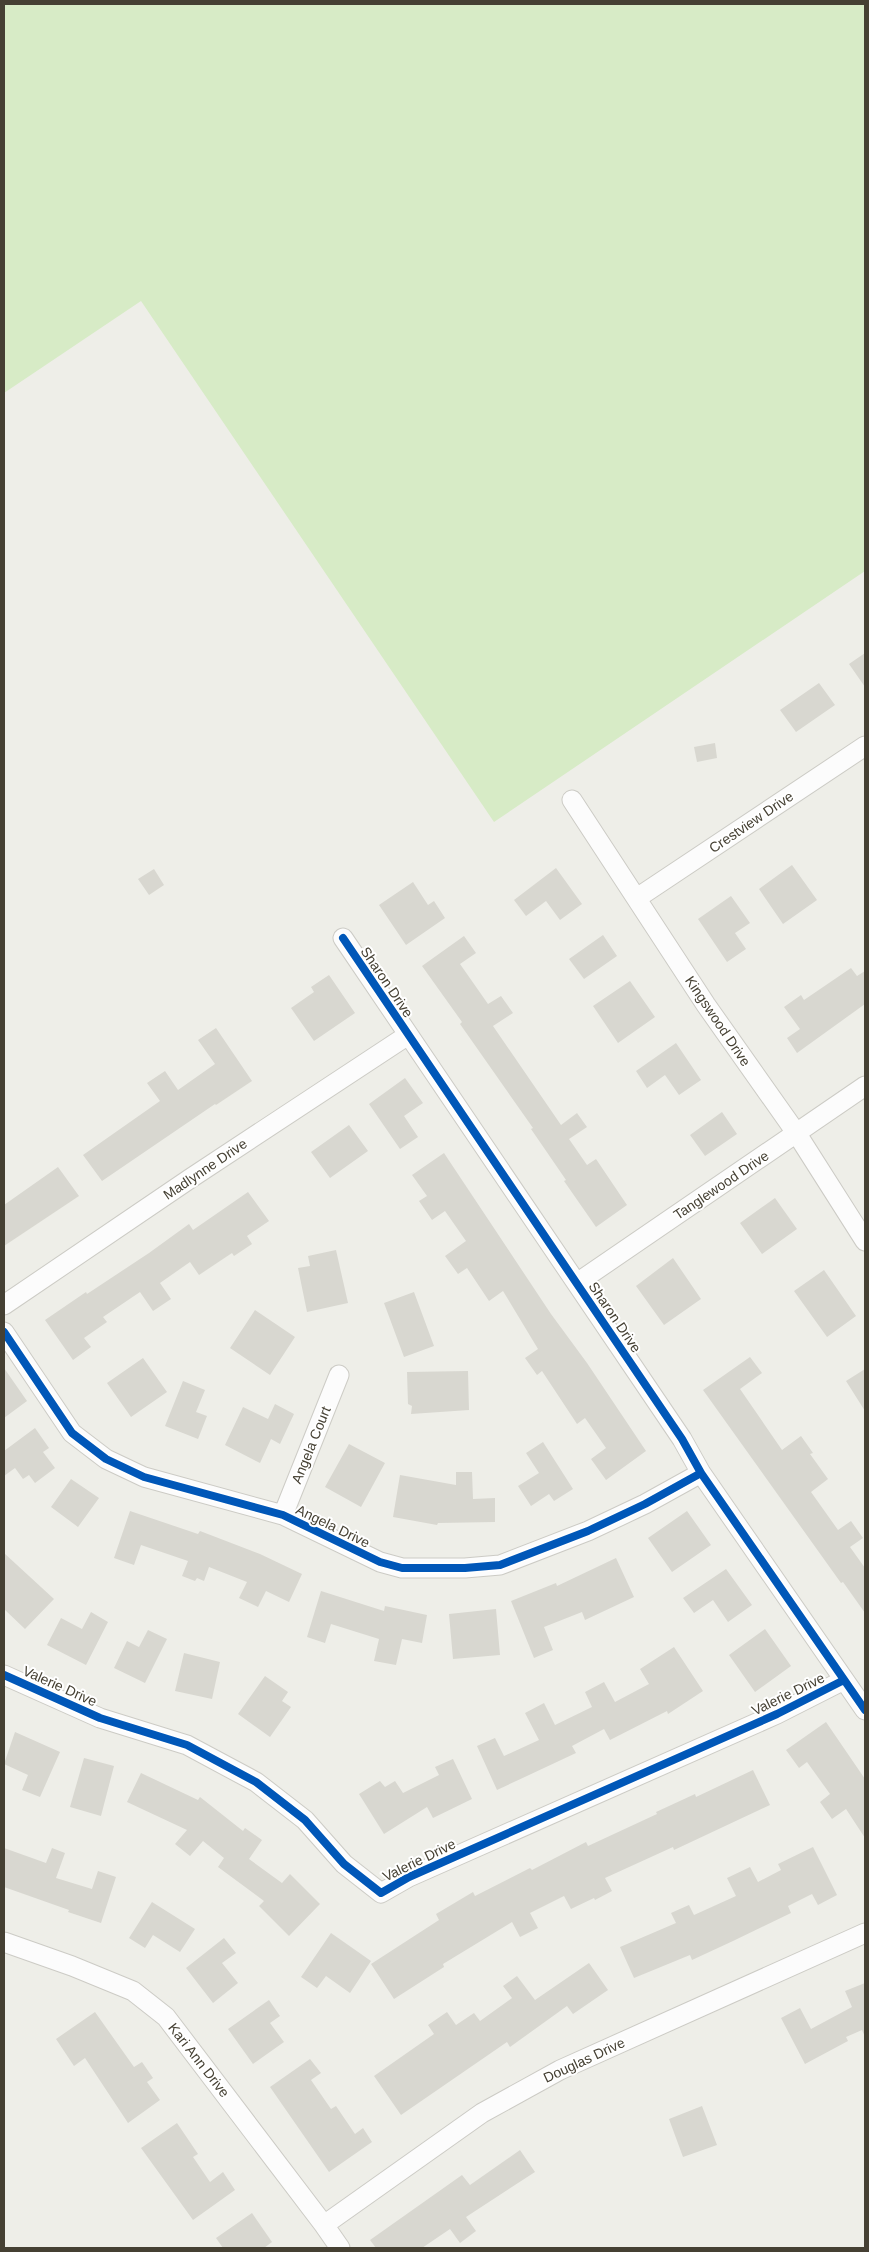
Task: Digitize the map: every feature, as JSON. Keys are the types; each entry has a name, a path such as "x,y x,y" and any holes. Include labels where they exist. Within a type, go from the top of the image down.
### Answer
{"street":[{"name":"Crestview Drive","path":"637,898 865,746"},
{"name":"Kingswood Drive","path":"572,800 706,1006 797,1134 865,1241"},
{"name":"Sharon Drive","path":"343,938 682,1439 701,1473 865,1710"},
{"name":"Madlynne Drive","path":"4,1305 191,1178 408,1035"},
{"name":"Tanglewood Drive","path":"577,1283 865,1086"},
{"name":"Angela Drive","path":"4,1332 72,1433 106,1459 144,1478 283,1516 380,1562 402,1568 465,1568 500,1565 596,1527 645,1504 701,1473"},
{"name":"Angela Court","path":"283,1516 339,1375"},
{"name":"Valerie Drive","path":"4,1675 100,1718 187,1745 256,1782 305,1820 344,1864 381,1893 427,1870 777,1714 844,1680"},
{"name":"Douglas Drive","path":"324,2225 482,2113 560,2070 865,1933"},
{"name":"Kari Ann Drive","path":"4,1942 72,1966 133,1991 166,2017 340,2248"}],"green space":[{"path":"4,4 865,4 865,571 494,822 141,301 4,393"}],"building":[{"path":"865,653 865,687 849,664"},
{"path":"819,683 835,705 796,732 780,710"},
{"path":"715,743 717,758 697,762 694,747"},
{"path":"792,865 817,900 783,924 759,889"},
{"path":"556,868 582,904 560,920 546,901 526,916 514,900"},
{"path":"154,869 164,885 149,895 138,879"},
{"path":"413,882 428,905 434,901 445,918 406,945 379,905"},
{"path":"731,896 750,923 735,933 746,949 727,962 698,919"},
{"path":"603,935 617,956 584,979 569,959"},
{"path":"464,936 476,953 460,964 488,1004 501,996 513,1013 493,1026 561,1125 577,1113 587,1127 569,1139 587,1165 596,1159 627,1205 596,1227 564,1181 566,1180 531,1129 533,1128 422,966"},
{"path":"851,968 857,976 865,971 865,1004 797,1053 787,1038 800,1029 784,1007 801,995 804,1000"},
{"path":"329,975 355,1013 314,1041 291,1008 314,992 311,987"},
{"path":"630,981 655,1017 618,1043 593,1006"},
{"path":"216,1028 252,1081 102,1181 83,1155 160,1101 147,1083 165,1071 178,1090 215,1064 198,1040"},
{"path":"676,1043 701,1080 679,1095 665,1075 647,1088 636,1071"},
{"path":"405,1078 423,1103 404,1116 418,1137 400,1149 369,1104"},
{"path":"722,1112 737,1134 705,1156 690,1135"},
{"path":"349,1125 368,1151 330,1178 311,1152"},
{"path":"444,1153 551,1314 587,1363 646,1451 606,1480 591,1459 606,1448 585,1418 577,1424 542,1371 537,1375 525,1358 538,1349 503,1291 489,1301 467,1268 458,1274 445,1256 466,1241 445,1211 432,1220 419,1201 427,1196 412,1175"},
{"path":"58,1167 79,1196 4,1246 4,1205"},
{"path":"248,1192 269,1221 247,1236 252,1244 234,1256 232,1253 199,1275 190,1262 160,1283 171,1299 153,1311 140,1292 103,1317 107,1322 84,1338 91,1347 73,1360 45,1320 149,1253 189,1224 193,1230"},
{"path":"775,1198 797,1229 762,1254 740,1223"},
{"path":"336,1250 348,1303 307,1312 298,1268 310,1266 308,1256"},
{"path":"673,1258 701,1299 664,1325 636,1286"},
{"path":"824,1270 856,1316 827,1337 794,1291"},
{"path":"414,1292 434,1346 404,1357 384,1303"},
{"path":"255,1310 295,1337 270,1375 230,1348"},
{"path":"750,1357 762,1373 740,1389 782,1450 801,1436 813,1453 810,1454 828,1479 811,1492 838,1530 851,1521 863,1538 850,1547 865,1568 865,1613 843,1582 841,1583 703,1390"},
{"path":"143,1358 167,1392 131,1417 107,1383"},
{"path":"4,1368 27,1401 4,1418"},
{"path":"865,1369 865,1411 846,1381"},
{"path":"468,1371 469,1410 411,1414 412,1406 408,1404 407,1372"},
{"path":"183,1381 205,1390 196,1412 207,1416 198,1439 165,1426"},
{"path":"275,1404 294,1414 280,1444 271,1439 260,1463 225,1445 243,1407 268,1419"},
{"path":"35,1428 49,1448 43,1452 55,1468 35,1483 29,1475 23,1479 15,1468 4,1476 4,1451"},
{"path":"543,1442 573,1489 554,1501 549,1494 531,1506 518,1486 539,1473 526,1453"},
{"path":"349,1444 385,1463 361,1507 325,1487"},
{"path":"456,1472 472,1472 473,1499 495,1498 495,1522 438,1523 437,1525 393,1517 400,1475 456,1485"},
{"path":"71,1479 99,1498 78,1527 51,1507"},
{"path":"130,1511 198,1534 200,1531 260,1554 302,1574 289,1602 266,1591 258,1607 239,1598 247,1582 209,1567 204,1581 197,1578 195,1581 182,1576 188,1561 141,1545 134,1565 114,1558"},
{"path":"687,1511 711,1545 672,1572 648,1538"},
{"path":"4,1553 54,1599 25,1629 4,1609"},
{"path":"616,1558 634,1597 585,1620 582,1612 544,1627 553,1650 534,1658 511,1601 556,1583 557,1586"},
{"path":"726,1569 752,1605 728,1622 713,1600 694,1613 683,1598"},
{"path":"321,1591 384,1611 385,1606 427,1615 422,1643 402,1639 396,1665 374,1661 379,1639 331,1624 325,1643 307,1637"},
{"path":"496,1609 500,1655 453,1659 449,1614"},
{"path":"91,1612 108,1622 86,1665 47,1645 61,1618 82,1629"},
{"path":"765,1629 791,1666 755,1692 729,1655"},
{"path":"148,1630 167,1639 145,1683 114,1668 127,1641 139,1647"},
{"path":"674,1647 703,1691 668,1714 667,1711 610,1740 604,1729 572,1746 576,1753 497,1790 477,1746 495,1738 504,1756 539,1740 525,1713 544,1703 555,1725 592,1707 585,1692 604,1682 615,1702 649,1684 640,1669"},
{"path":"184,1653 220,1662 212,1699 175,1691"},
{"path":"265,1676 288,1692 282,1701 291,1707 270,1737 238,1714"},
{"path":"826,1722 865,1779 865,1838 846,1809 832,1819 820,1802 830,1794 807,1762 799,1768 786,1750"},
{"path":"15,1732 60,1752 40,1797 22,1790 28,1775 4,1764"},
{"path":"84,1758 114,1766 101,1816 70,1807"},
{"path":"453,1759 472,1799 433,1818 427,1807 384,1834 359,1794 380,1781 385,1787 395,1781 403,1793 439,1775 435,1767"},
{"path":"753,1770 770,1805 674,1850 673,1847 605,1878 612,1891 595,1900 594,1898 571,1909 564,1896 530,1913 538,1928 520,1937 512,1922 443,1964 444,1967 394,1999 371,1964 439,1920 436,1914 473,1892 475,1896 530,1868 532,1870 586,1842 588,1846 695,1794 696,1797"},
{"path":"141,1773 198,1800 200,1797 243,1831 245,1828 262,1840 249,1859 282,1883 290,1874 320,1904 289,1936 259,1906 264,1901 218,1867 224,1858 203,1841 190,1856 175,1844 187,1830 127,1802"},
{"path":"813,1847 837,1895 818,1905 812,1894 788,1906 791,1913 733,1941 692,1960 690,1955 634,1978 620,1947 676,1923 671,1913 689,1905 694,1915 736,1896 727,1878 750,1867 758,1882 781,1870 778,1864"},
{"path":"4,1848 46,1863 52,1848 65,1853 56,1878 92,1889 98,1871 116,1877 101,1923 4,1887"},
{"path":"152,1902 195,1929 180,1952 153,1935 145,1948 129,1938"},
{"path":"331,1933 371,1961 350,1993 326,1976 317,1988 301,1977"},
{"path":"224,1938 236,1953 222,1963 238,1983 213,2003 186,1968"},
{"path":"589,1963 608,1990 573,2014 567,2006 510,2047 507,2042 401,2115 374,2076 434,2034 428,2025 447,2012 456,2025 474,2013 480,2021 512,1998 503,1986 517,1976 535,2000"},
{"path":"865,1983 865,2037 862,2030 846,2037 848,2041 805,2064 781,2018 800,2008 811,2029 852,2007 845,1991"},
{"path":"269,2000 280,2016 270,2023 284,2042 253,2064 228,2029"},
{"path":"95,2012 134,2067 142,2062 153,2078 147,2082 160,2100 128,2123 85,2058 74,2066 56,2039"},
{"path":"310,2059 321,2073 311,2080 331,2109 336,2106 355,2134 363,2128 372,2142 329,2172 270,2087"},
{"path":"702,2106 717,2145 683,2157 669,2119"},
{"path":"177,2123 198,2154 193,2157 210,2182 223,2172 235,2190 193,2220 141,2148"},
{"path":"520,2150 535,2172 466,2217 476,2231 460,2243 450,2229 422,2248 376,2248 370,2240 462,2175 470,2185"},
{"path":"252,2213 272,2242 264,2248 223,2248 216,2238"}],"cycle path":[{"path":"343,938 682,1439 701,1473 865,1710"},
{"path":"4,1332 72,1433 106,1459 144,1477 283,1515 380,1562 402,1568 465,1568 500,1565 588,1531 645,1504 701,1473"},
{"path":"4,1675 100,1718 187,1745 256,1782 305,1820 344,1864 381,1893 409,1877 777,1714 844,1680"}]}
